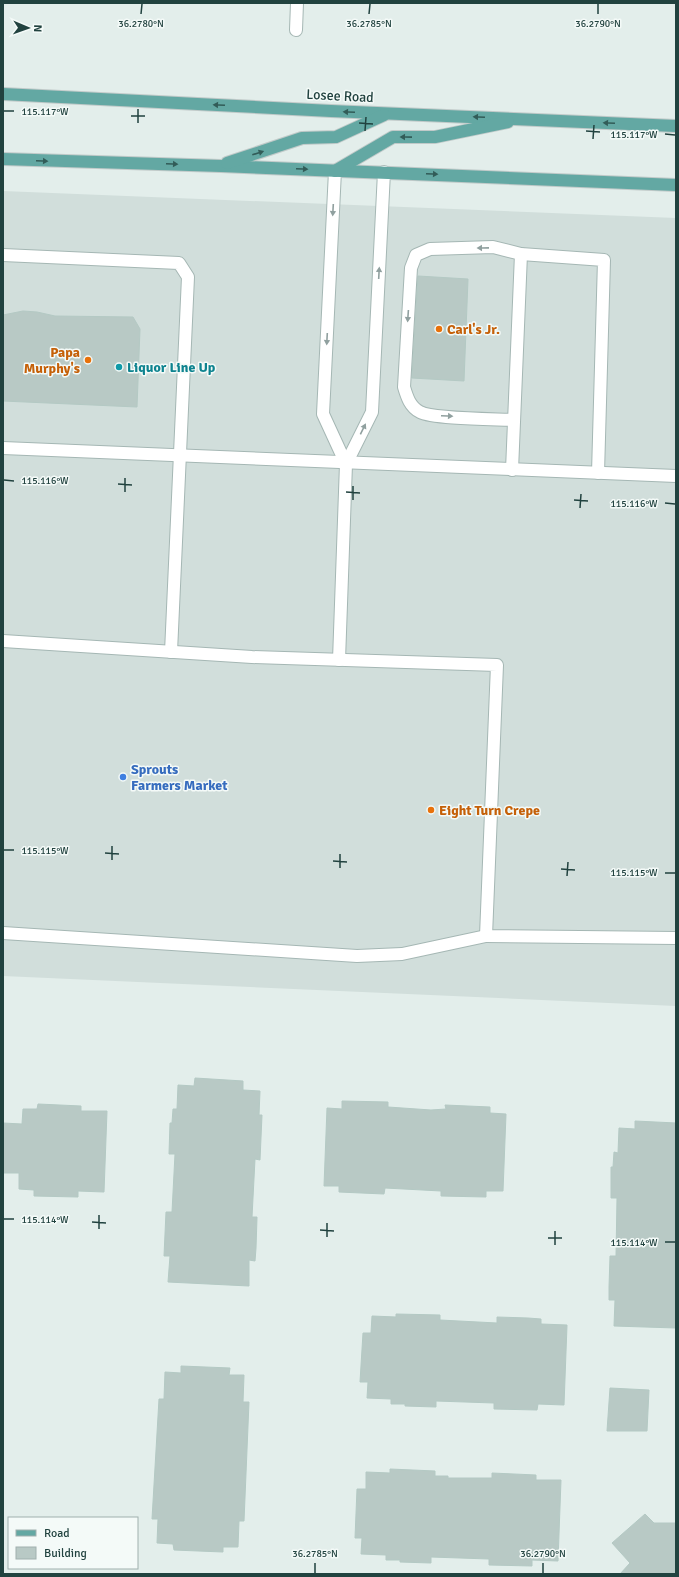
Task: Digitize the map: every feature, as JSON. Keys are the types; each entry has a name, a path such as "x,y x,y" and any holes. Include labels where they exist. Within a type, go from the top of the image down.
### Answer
{"main road":[{"name":"Losee Road","path":"3,94 386,114 676,126"},
{"path":"220,166 302,138 336,137 386,114"},
{"path":"335,171 393,137 435,137 527,119"},
{"path":"3,159 384,172 676,185"}],"street":[{"path":"296,30 297,3"},
{"path":"335,171 323,414 346,464"},
{"path":"339,660 346,464 372,412 384,172"},
{"path":"514,420 436,416 420,413 408,401 404,387 411,268 416,255 430,249 493,248 521,254 604,260 598,473"},
{"path":"512,470 521,254"},
{"path":"3,255 179,263 188,277 171,652"},
{"path":"3,448 346,464 676,476"},
{"path":"3,641 171,652 339,660 497,665 486,936"},
{"path":"3,933 357,956 402,954 486,936 676,938"}],"shaded area":[{"path":"3,191 676,218 676,1006 3,976"}],"building":[{"name":"Carl's Jr.","path":"418,276 468,279 464,381 412,378"},
{"path":"23,311 55,316 133,317 140,329 137,407 3,401 3,315"},
{"path":"195,1078 243,1081 243,1090 260,1091 259,1115 262,1115 260,1160 255,1159 252,1217 257,1217 256,1248 255,1261 249,1260 249,1286 168,1282 170,1256 164,1256 166,1212 172,1212 175,1154 169,1154 170,1123 172,1123 173,1109 177,1109 178,1085 194,1086"},
{"path":"342,1101 388,1102 388,1107 431,1110 446,1109 445,1105 490,1107 490,1113 506,1114 503,1191 486,1191 486,1197 441,1196 441,1191 385,1188 384,1194 339,1192 339,1186 324,1186 327,1108 342,1109"},
{"path":"38,1104 81,1106 81,1111 107,1111 104,1192 78,1191 78,1197 34,1196 34,1190 19,1189 19,1173 3,1173 3,1123 22,1124 23,1109 37,1109"},
{"path":"635,1121 676,1123 676,1328 614,1326 615,1300 609,1300 609,1287 610,1256 616,1256 617,1198 611,1198 611,1167 613,1167 614,1152 618,1153 619,1128 635,1129"},
{"path":"396,1314 440,1315 440,1320 497,1323 497,1317 528,1318 541,1319 541,1324 567,1325 564,1405 538,1404 537,1410 494,1409 494,1403 436,1401 436,1407 405,1406 405,1404 391,1404 391,1399 367,1398 368,1382 360,1382 363,1333 371,1333 372,1316 396,1317"},
{"path":"181,1366 230,1368 229,1375 244,1375 243,1402 249,1402 244,1521 239,1521 238,1547 223,1547 223,1552 174,1550 173,1544 157,1543 158,1519 152,1519 159,1399 164,1399 165,1372 181,1373"},
{"path":"610,1388 649,1390 647,1431 607,1431"},
{"path":"390,1469 435,1471 435,1476 448,1476 448,1478 492,1478 492,1473 536,1475 536,1480 561,1480 558,1561 532,1560 532,1566 489,1565 489,1559 431,1557 431,1563 400,1562 400,1560 386,1560 386,1555 361,1554 362,1538 355,1538 357,1489 366,1489 366,1472 390,1473"},
{"path":"645,1514 654,1523 676,1523 676,1574 620,1574 630,1563 612,1543"}],"place":[{"name":"Carl's Jr.","path":"439,329"},
{"name":"Papa Murphy's","path":"88,360"},
{"name":"Liquor Line Up","path":"119,367"},
{"name":"Sprouts Farmers Market","path":"123,777"},
{"name":"Eight Turn Crepe","path":"431,810"}]}
